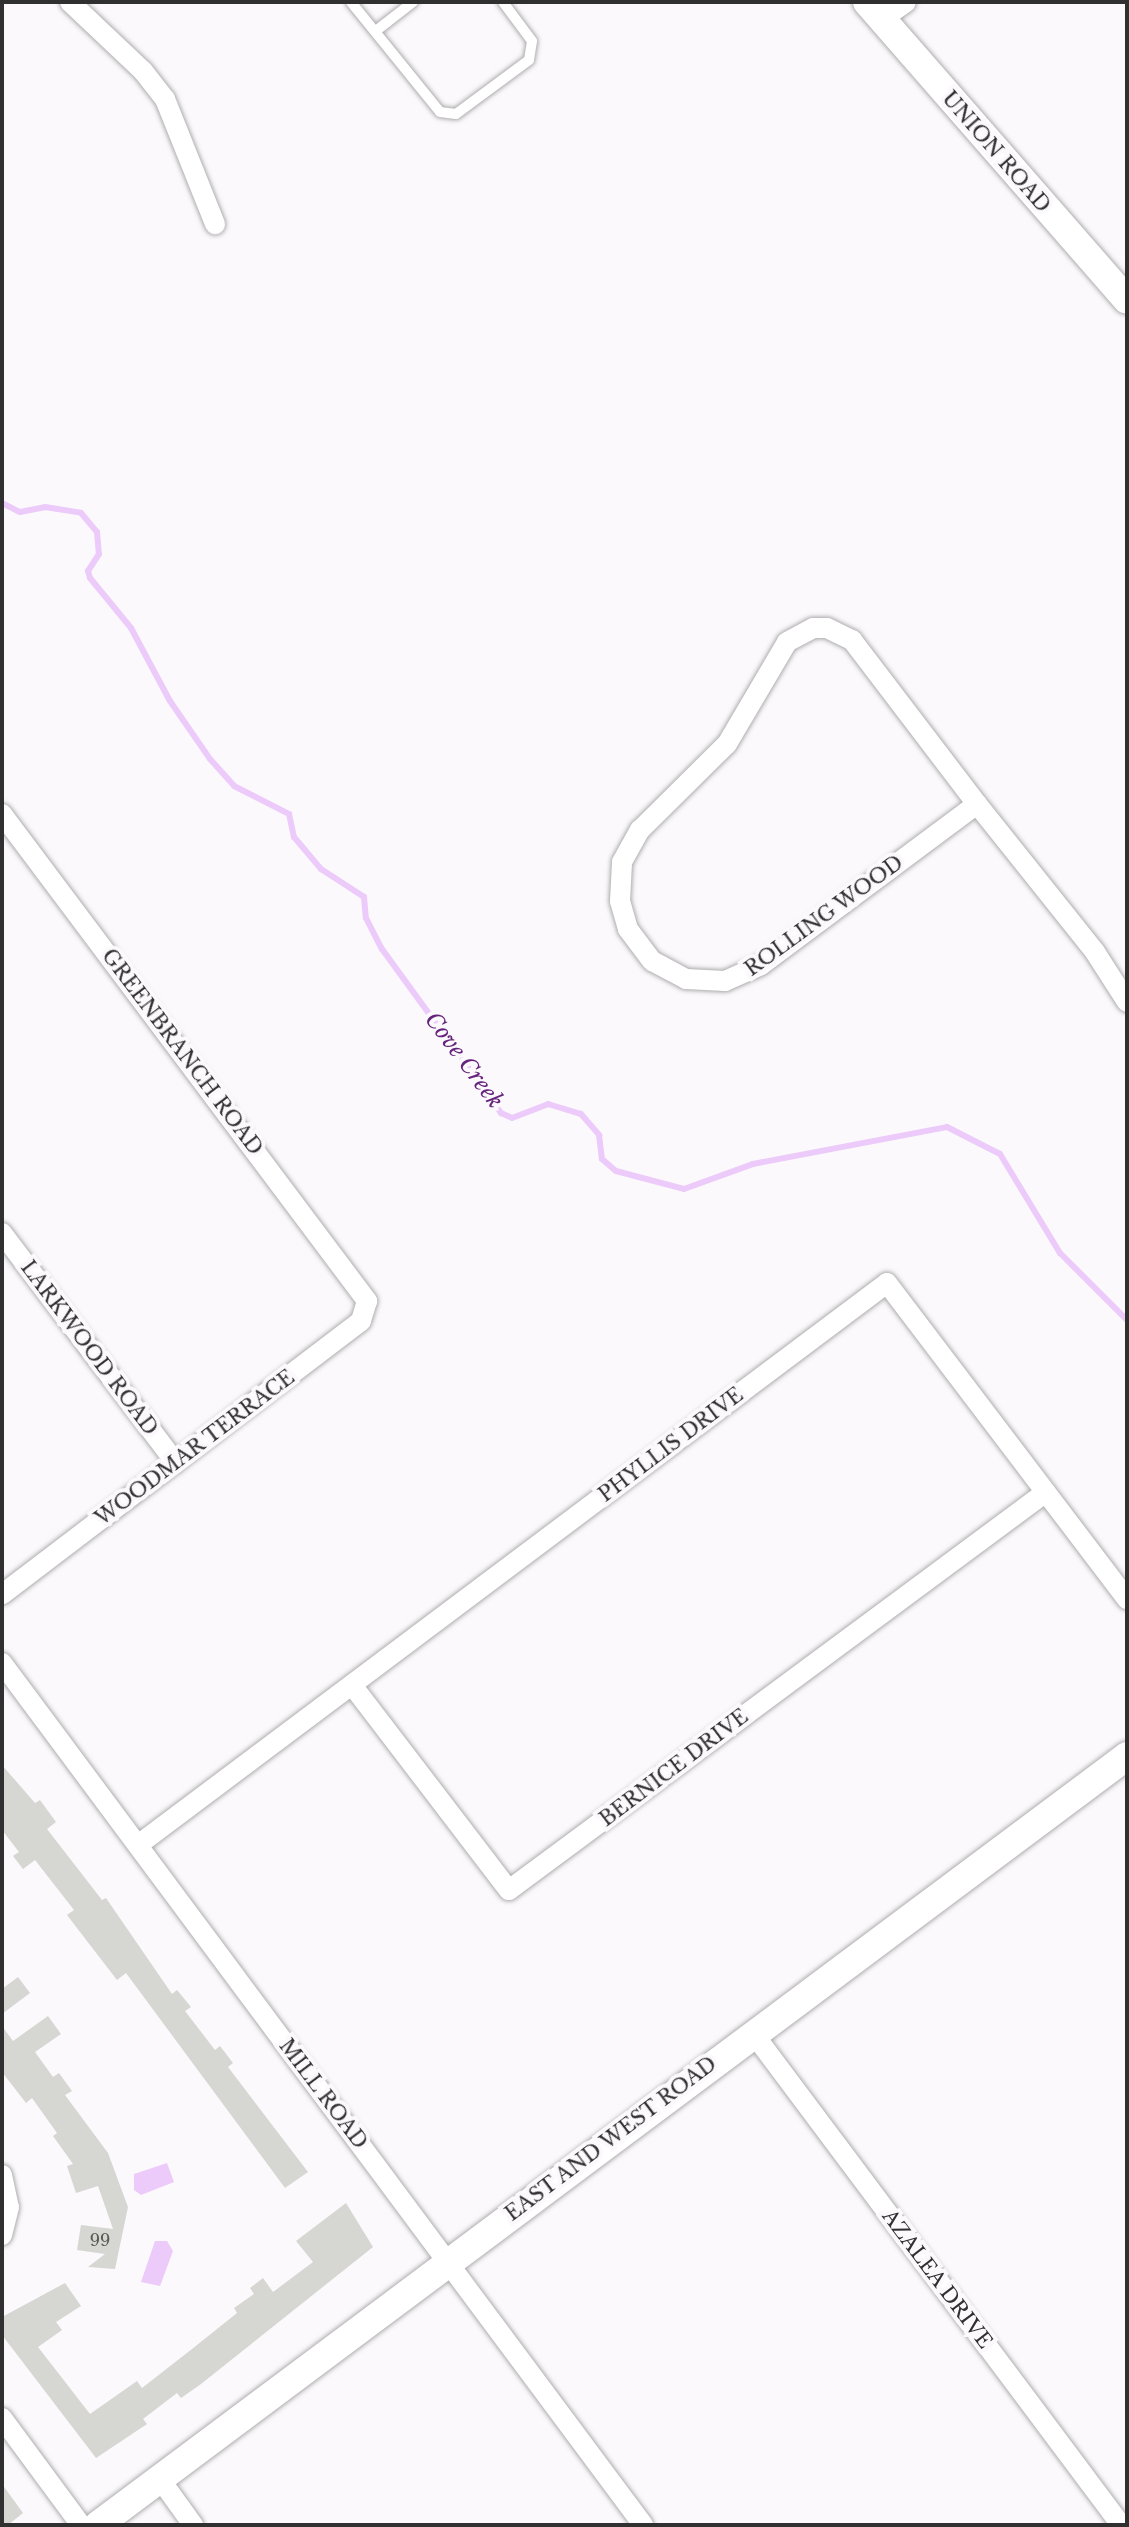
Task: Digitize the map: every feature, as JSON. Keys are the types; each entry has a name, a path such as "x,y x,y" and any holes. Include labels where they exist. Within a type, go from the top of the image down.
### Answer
{"street":[{"path":"70,2 143,71 165,99 215,224"},
{"path":"875,11 906,2"},
{"name":"UNION ROAD","path":"875,11 1127,300"},
{"name":"ROLLING WOOD","path":"977,804 743,975 707,982 669,972 652,961 628,929 618,881 630,843 727,744 781,651 800,633 827,628 852,640 1095,952 1127,1002"},
{"name":"GREENBRANCH ROAD","path":"2,814 362,1291"},
{"name":"LARKWOOD ROAD","path":"2,1233 176,1463"},
{"name":"PHYLLIS DRIVE","path":"138,1845 887,1283 1127,1599"},
{"name":"WOODMAR TERRACE","path":"2,1594 361,1321 367,1301 362,1291"},
{"name":"BERNICE DRIVE","path":"352,1685 509,1890 1046,1492"},
{"name":"MILL ROAD","path":"2,1663 643,2525"},
{"name":"EAST AND WEST ROAD","path":"98,2525 447,2261 1127,1756"},
{"name":"AZALEA DRIVE","path":"753,2033 1121,2525"},
{"path":"2,2175 9,2207 2,2235"},
{"path":"2,2418 81,2525"},
{"path":"160,2479 193,2525"}],"lane":[{"path":"351,2 377,30 440,112 456,114 529,60 532,41 503,2"},
{"path":"377,30 413,2"}],"shaded area":[{"path":"167,2163 174,2182 141,2195 134,2190 134,2174"},
{"path":"155,2241 167,2241 173,2251 160,2286 141,2282"}],"building":[{"path":"2,1765 35,1803 40,1800 56,1822 47,1829 102,1900 106,1898 172,1994 177,1990 191,2007 185,2011 215,2050 220,2046 233,2063 228,2067 308,2172 285,2188 126,1973 117,1980 67,1915 74,1910 35,1860 23,1869 13,1856 19,1852 2,1830"},
{"path":"18,1977 30,1993 2,2014 2,1989"},
{"path":"48,2016 61,2034 35,2052 53,2077 59,2073 72,2091 65,2095 108,2153 128,2207 115,2269 88,2267 105,2254 77,2250 81,2225 113,2229 98,2186 76,2193 67,2166 73,2164 53,2136 57,2133 32,2098 26,2103 2,2072 2,2026 13,2041"},
{"path":"346,2203 373,2247 201,2384 181,2398 177,2393 143,2419 147,2424 96,2458 2,2335 2,2317 65,2283 81,2306 56,2322 62,2330 38,2347 90,2414 137,2381 142,2388 192,2349 237,2313 234,2308 254,2294 250,2288 263,2278 273,2292 313,2262 296,2241"},
{"path":"2,2484 23,2513 8,2525 2,2525"}],"waterway":[{"name":"Cove Creek","path":"2,503 20,512 45,507 81,513 97,532 99,554 88,571 90,578 131,628 170,701 210,759 234,786 289,814 294,837 321,869 364,897 366,918 382,949 501,1113 512,1118 548,1104 581,1114 599,1135 602,1159 616,1171 684,1189 753,1164 947,1127 1000,1154 1060,1253 1127,1320"}]}
